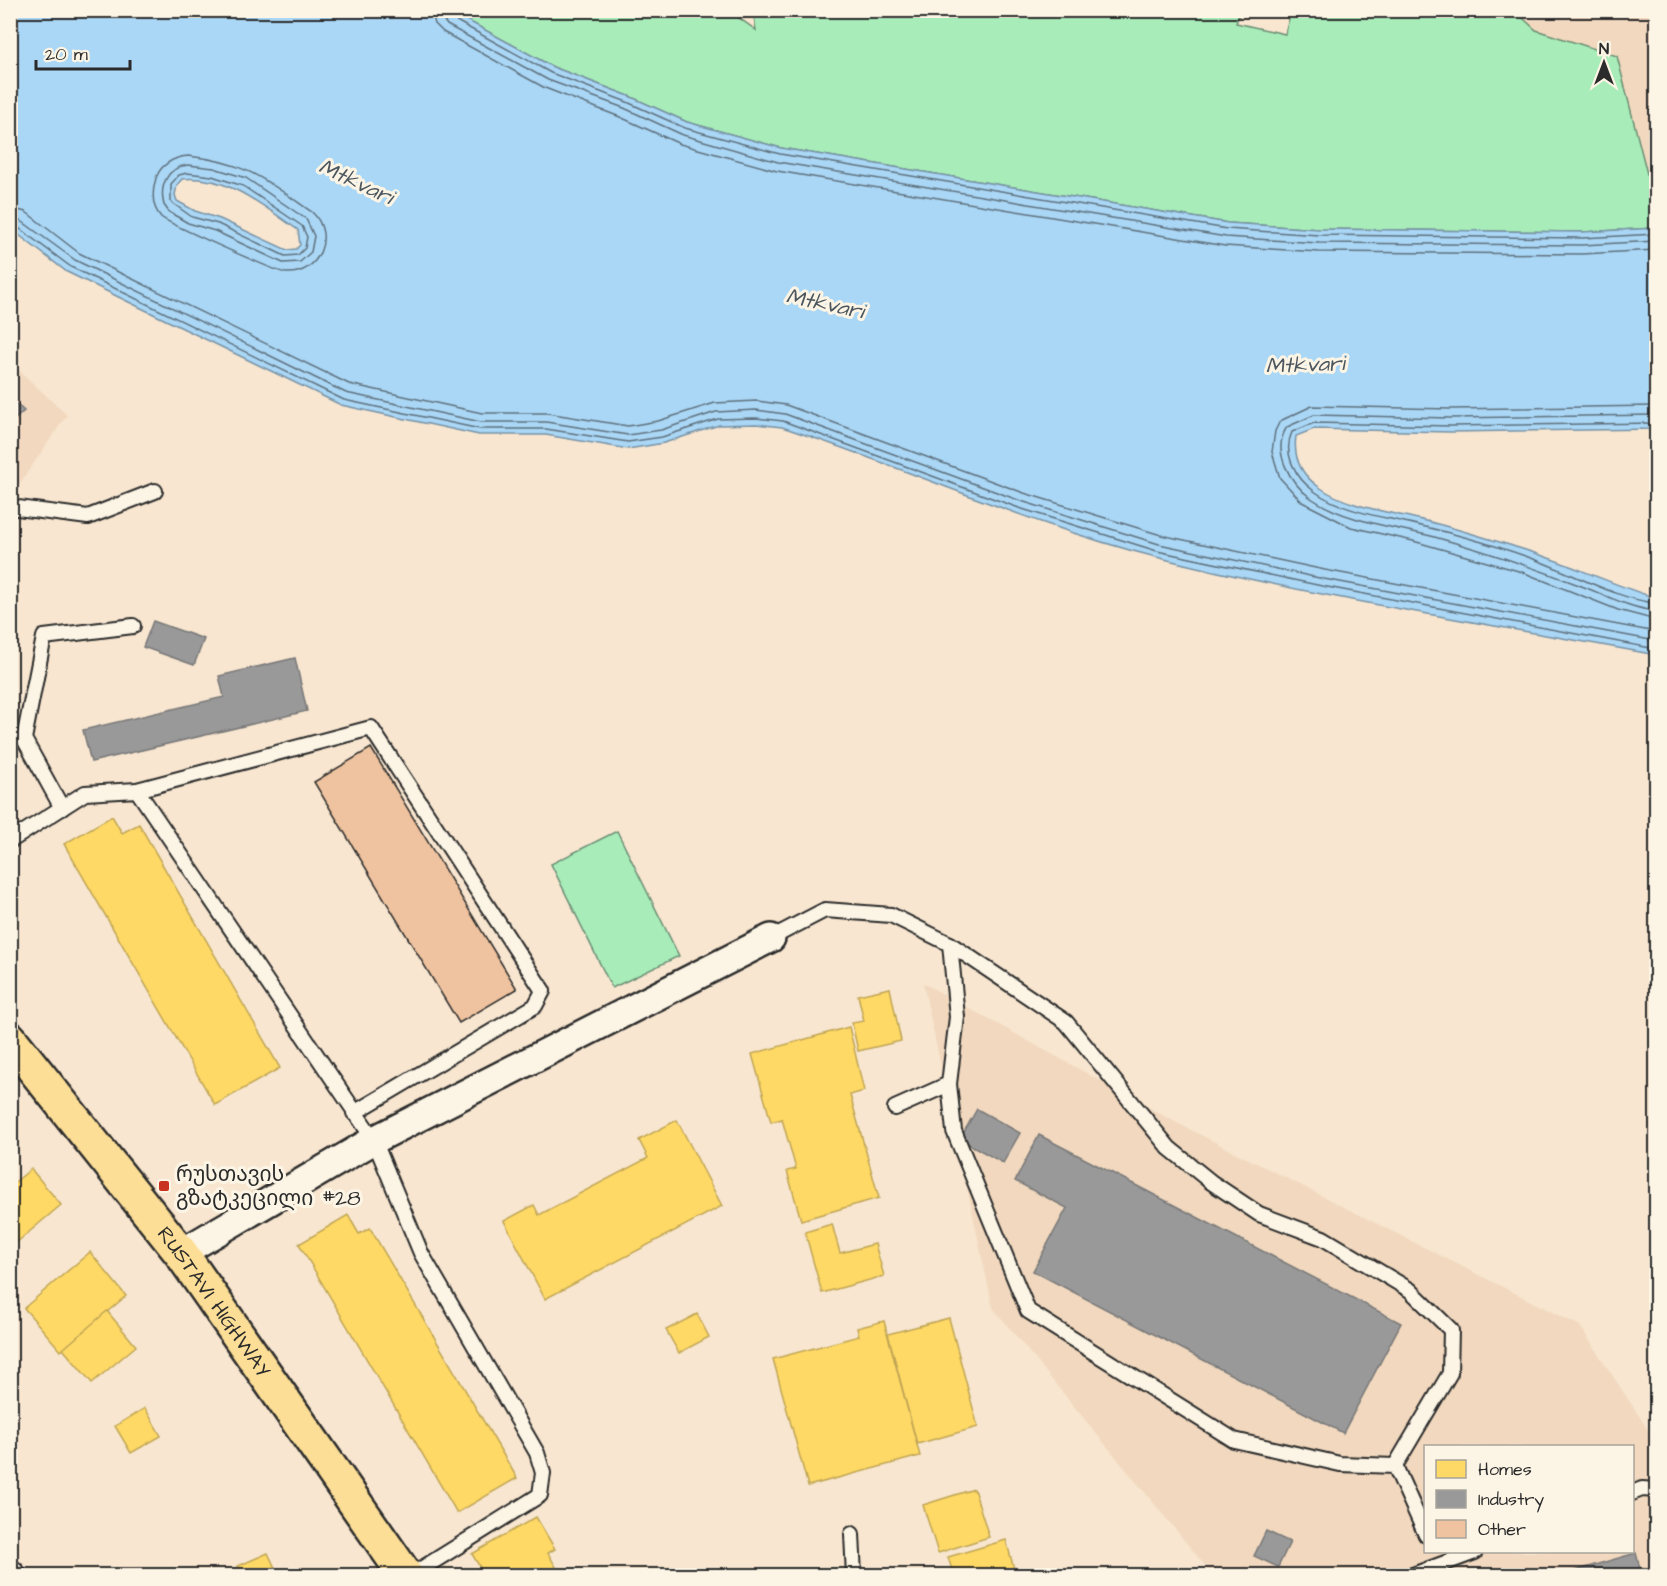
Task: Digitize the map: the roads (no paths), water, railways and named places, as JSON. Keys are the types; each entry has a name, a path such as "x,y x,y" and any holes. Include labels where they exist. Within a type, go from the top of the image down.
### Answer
{"highway":[{"name":"RUSTAVI HIGHWAY","path":"10,1039 181,1253 408,1575"}],"street":[{"path":"181,1253 374,1140 771,938"}],"lane":[{"path":"10,507 88,517 155,491"},
{"path":"62,808 24,739 44,637 133,626"},
{"path":"10,841 85,793 137,790 371,728 543,992 535,1006 354,1113"},
{"path":"137,790 374,1140 421,1253 537,1452 543,1473 540,1495 408,1575"},
{"path":"771,938 825,910 891,915 950,944 1066,1022 1169,1148 1210,1182 1259,1214 1323,1238 1410,1290 1451,1330 1450,1373 1395,1466"},
{"path":"950,944 957,1017 949,1084 954,1131 1028,1311 1234,1440 1340,1464 1395,1466"},
{"path":"895,1108 949,1084"},
{"path":"1395,1466 1424,1533"},
{"path":"1634,1492 1642,1489 1656,1490"},
{"path":"852,1534 854,1575"},
{"path":"1434,1553 1439,1565"},
{"path":"1410,1575 1470,1553"}],"water":[{"name":"Mtkvari","path":"10,11 450,11 553,67 629,96 687,122 781,148 1228,223 1319,229 1582,232 1656,228 1656,429 1451,432 1314,429 1296,436 1295,444 1297,458 1303,471 1312,482 1330,494 1367,508 1418,519 1519,548 1656,598 1656,655 1280,586 1156,557 1061,529 782,427 756,424 719,425 664,443 628,449 546,435 479,435 341,405 67,272 11,229","holes":["182,179 199,179 230,187 258,202 298,230 300,245 296,249 287,250 220,219 195,211 177,201 175,195 177,185"]}],"place":[{"name":"რუსთავის გზატკეცილი #28","path":"164,1186"}]}
